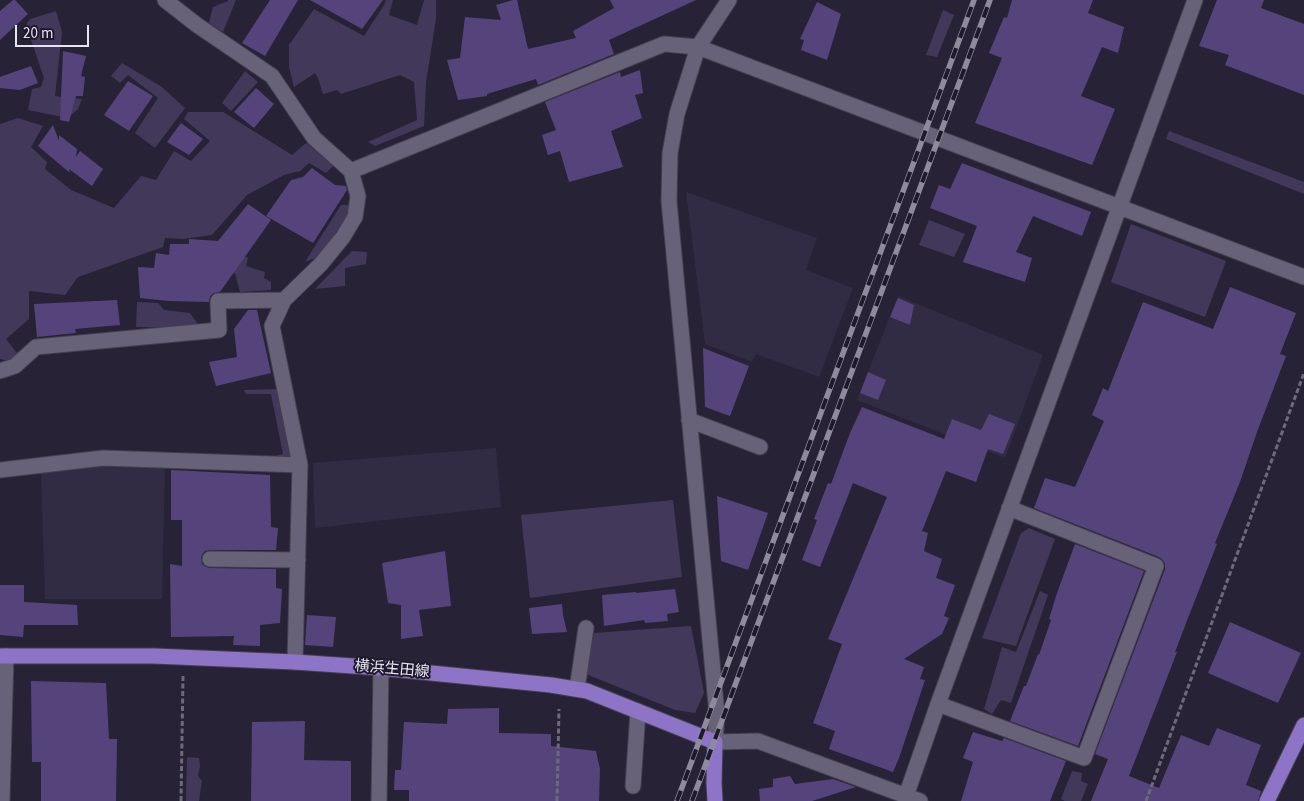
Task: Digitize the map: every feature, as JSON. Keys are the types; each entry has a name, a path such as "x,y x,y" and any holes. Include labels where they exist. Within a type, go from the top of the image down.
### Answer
{"main road":[{"name":"横浜生田線","path":"3,656 154,656 295,662 382,668 551,685 587,691 715,742"},
{"path":"1267,801 1301,741 1304,725"},
{"path":"715,742 715,801"}],"street":[{"path":"165,0 197,25 272,76 314,138 351,171 358,196 355,217 343,237 321,264 284,300 272,326 300,465 295,662"},
{"path":"729,0 698,47 677,114 670,153 669,201 717,715 715,742 758,741 913,798 938,704 1118,206 1195,0"},
{"path":"351,171 664,44 698,47 1304,277"},
{"path":"0,371 15,366 36,347 219,330 218,301 284,300"},
{"path":"689,420 760,447"},
{"path":"0,470 103,458 300,465"},
{"path":"938,704 1084,758 1156,566 1009,508"},
{"path":"210,559 298,560"},
{"path":"577,689 586,628"},
{"path":"2,801 3,656"},
{"path":"379,801 382,668"},
{"path":"633,786 638,711"}],"path":[{"path":"1146,801 1304,373"},
{"path":"181,801 184,658"},
{"path":"557,801 559,709"}],"shaded area":[{"path":"228,0 236,0 223,32 209,23 213,7"},
{"path":"386,0 393,0 389,15 417,25 424,0 436,0 436,19 426,82 424,126 375,146 368,142 417,120 414,82 400,75 341,94 337,90 323,94 315,73 294,87 289,67 289,45 314,9 364,36"},
{"path":"943,10 954,15 937,57 926,55"},
{"path":"56,11 62,32 55,96 82,99 78,109 68,118 28,110 32,89 41,87 44,78 26,25 30,19"},
{"path":"122,63 162,87 185,108 155,148 135,133 158,98 128,75 120,83 111,76"},
{"path":"245,71 258,82 231,111 222,103"},
{"path":"188,112 223,112 292,155 306,143 334,165 326,173 309,163 300,171 284,175 247,195 212,235 183,239 165,238 163,247 78,277 65,295 29,291 29,319 6,339 17,353 10,361 0,359 0,124 18,118 43,126 31,147 47,162 45,169 71,190 114,208 141,176 156,180 174,151 191,161 210,141 184,119"},
{"path":"1169,131 1304,182 1304,194 1166,139"},
{"path":"686,192 817,238 806,270 853,288 819,377 756,354 752,362 705,344"},
{"path":"341,205 349,205 350,217 323,255 305,262"},
{"path":"929,220 965,234 954,257 919,245"},
{"path":"1131,224 1226,261 1205,317 1111,282"},
{"path":"219,242 248,258 246,266 265,272 264,278 271,282 271,290 240,292 235,273 218,277"},
{"path":"352,251 367,252 366,264 345,268 345,286 315,289"},
{"path":"898,296 1043,355 1005,458 857,400"},
{"path":"137,302 158,303 164,310 190,313 199,326 186,328 136,327"},
{"path":"277,389 292,459 267,458 283,454 271,394 246,394 244,390"},
{"path":"496,448 501,507 315,528 313,463"},
{"path":"105,464 165,468 162,599 45,599 41,470"},
{"path":"673,500 682,577 530,598 521,515"},
{"path":"1029,528 1055,539 1016,646 982,638 1021,533"},
{"path":"1040,591 1048,595 1011,703 1001,700 992,714 984,709 1002,647 1016,652"},
{"path":"691,626 704,693 695,713 675,710 586,674 594,633"},
{"path":"187,757 199,758 198,776 202,781 199,801 186,801"},
{"path":"1072,771 1082,773 1081,781 1088,784 1081,801 1065,801 1061,799"}],"building":[{"path":"13,0 28,14 0,40 0,11"},
{"path":"270,0 298,0 265,56 242,43"},
{"path":"310,0 383,0 362,29"},
{"path":"517,0 528,49 576,38 573,31 614,8 610,0 696,0 609,40 614,54 538,85 536,79 487,94 487,96 458,100 447,60 460,58 465,17 501,20 496,5"},
{"path":"1012,0 1093,0 1088,13 1124,27 1118,53 1102,47 1081,96 1115,109 1092,165 975,123 1002,58 989,53 1004,17 1007,18"},
{"path":"1217,0 1264,0 1261,8 1304,24 1304,95 1225,65 1229,55 1199,46"},
{"path":"817,2 841,14 827,60 801,50 804,40 800,39"},
{"path":"63,51 86,56 81,76 85,77 83,96 76,96 69,122 60,120"},
{"path":"31,66 38,83 20,90 0,88 0,77"},
{"path":"640,70 643,93 635,95 642,118 611,131 623,167 569,182 560,151 548,155 542,135 556,130 545,102 620,72 621,77"},
{"path":"128,81 153,96 129,131 104,115"},
{"path":"256,88 274,104 254,128 234,112"},
{"path":"181,123 203,139 189,155 167,142"},
{"path":"53,125 59,141 59,135 77,149 76,157 80,151 103,169 92,186 69,169 70,173 38,146"},
{"path":"962,163 1091,212 1082,236 1033,216 1016,252 1032,258 1025,282 963,262 977,226 930,208 939,185 950,189"},
{"path":"312,168 335,185 346,186 347,190 313,243 266,216 291,180 303,177"},
{"path":"248,204 271,220 220,292 210,296 209,302 140,298 138,267 154,268 156,253 169,255 170,244 189,244 189,239 218,241"},
{"path":"1230,287 1296,313 1280,354 1286,356 1240,482 1215,543 1217,544 1175,652 1177,652 1129,776 1159,788 1181,735 1209,746 1217,728 1261,745 1246,785 1261,791 1258,801 1091,801 1108,759 1095,754 1165,569 1165,564 1159,557 1034,508 1045,478 1075,487 1104,421 1092,415 1103,388 1108,391 1143,302 1213,329"},
{"path":"898,298 914,305 910,325 890,317"},
{"path":"117,300 120,325 75,329 76,333 37,337 34,304"},
{"path":"248,310 257,310 271,373 216,386 209,362 237,357 234,329"},
{"path":"703,348 749,366 730,416 705,407"},
{"path":"868,372 886,380 878,400 860,393"},
{"path":"862,407 944,439 952,419 981,430 989,414 1015,424 1003,454 988,449 976,482 946,471 922,531 928,533 924,551 942,559 936,578 955,585 944,616 949,618 942,634 904,659 924,667 920,679 925,680 893,772 829,749 835,731 813,723 842,644 828,639 887,497 853,483 820,567 802,560 817,520 814,519 828,483 831,484"},
{"path":"171,470 270,475 271,527 278,528 276,550 210,550 205,551 201,558 202,564 210,568 276,569 276,588 282,589 280,623 260,625 260,646 233,645 234,636 171,637 170,564 182,566 182,520 171,520"},
{"path":"717,496 768,513 748,570 721,561"},
{"path":"1075,544 1144,571 1078,746 1010,721 1039,655 1051,620 1049,619 1057,593"},
{"path":"445,551 451,606 419,610 423,636 401,639 401,605 388,603 382,563"},
{"path":"0,585 24,585 24,602 77,605 78,625 24,625 23,637 0,635"},
{"path":"675,589 679,612 667,614 668,621 645,623 644,620 604,626 602,595"},
{"path":"562,604 567,632 532,634 529,608"},
{"path":"307,615 336,617 333,647 305,645"},
{"path":"1230,622 1301,653 1278,703 1208,673"},
{"path":"31,681 106,683 109,739 117,739 116,801 41,801 41,762 32,762"},
{"path":"499,708 499,733 551,734 551,746 596,751 600,769 599,801 409,801 409,790 394,790 395,770 401,770 404,722 447,724 448,709"},
{"path":"305,721 304,760 351,761 351,801 251,801 252,722"},
{"path":"973,732 1002,741 1004,738 1066,761 1050,801 961,801 973,762 963,758"},
{"path":"790,776 795,784 833,779 856,787 812,801 760,801 759,789 773,787 773,779"}],"railway":[{"path":"677,801 974,0"},
{"path":"692,801 990,0"}]}
